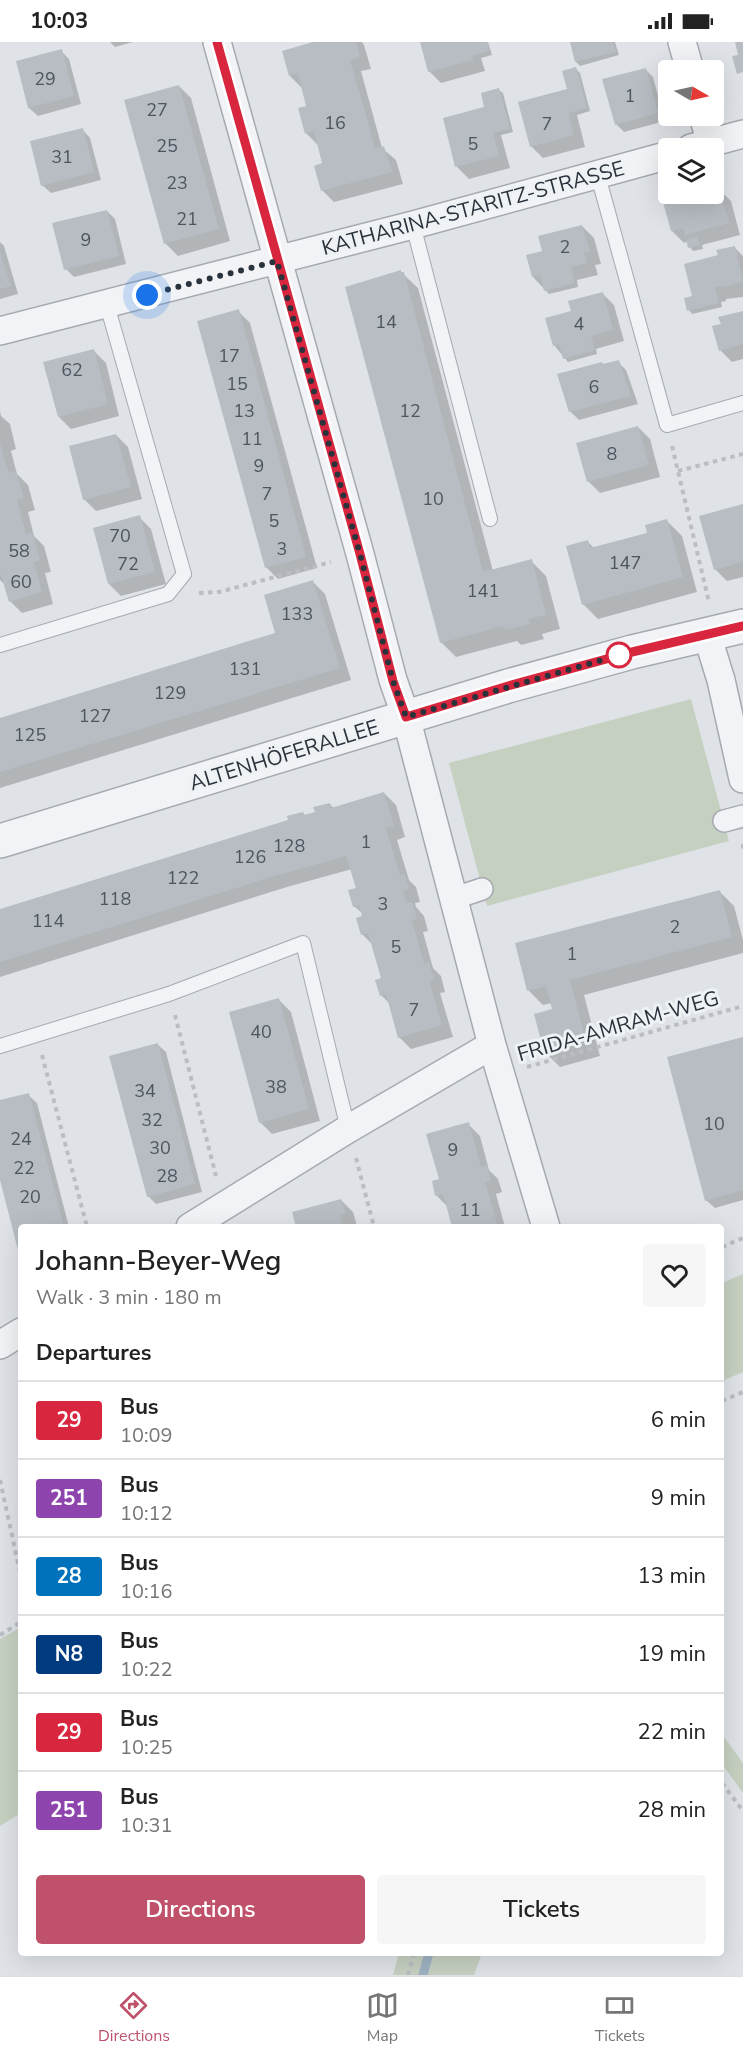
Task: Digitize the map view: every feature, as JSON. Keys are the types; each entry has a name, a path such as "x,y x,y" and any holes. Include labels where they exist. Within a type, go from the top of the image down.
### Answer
{"street":[{"path":"217,42 360,554 393,681 406,717 452,899 500,1074 545,1224"},
{"path":"682,42 687,60"},
{"path":"724,139 743,134"},
{"name":"KATHARINA-STARITZ-STRASSE","path":"0,331 277,261 658,158"},
{"name":"ALTENHÖFERALLEE","path":"0,841 508,686 632,652 743,626"},
{"path":"707,635 743,779"},
{"path":"452,899 482,889"},
{"path":"195,1224 348,1129 492,1045"},
{"path":"0,1345 18,1334"}],"lane":[{"path":"598,176 667,425 743,404"},
{"path":"413,225 490,519"},
{"path":"0,645 168,594 184,574 107,305"},
{"path":"0,1046 169,994 303,943 348,1129"}],"path":[{"path":"667,425 709,603"},
{"path":"678,471 743,454"},
{"path":"168,594 219,592 360,554"},
{"path":"743,844 743,850"},
{"path":"169,994 224,1206"},
{"name":"FRIDA-AMRAM-WEG","path":"500,1074 743,1006"},
{"path":"37,1034 86,1224"},
{"path":"348,1129 373,1224"},
{"path":"724,1246 743,1238"},
{"path":"724,1400 743,1392"},
{"path":"0,1480 18,1562"},
{"path":"0,1635 18,1624"},
{"path":"724,1786 743,1811"},
{"path":"408,1975 413,1956"}],"green space":[{"path":"691,699 729,841 487,906 449,763"},
{"path":"743,1274 743,1372 724,1380 724,1282"},
{"path":"18,1629 18,1815 0,1826 0,1639"},
{"path":"724,1737 743,1763 743,1793 724,1767"},
{"path":"398,1956 481,1956 474,1975 393,1975"}],"building":[{"path":"313,42 356,42 360,57 350,60 375,149 384,146 392,172 321,191 314,166 322,163 314,131 305,134 298,108 306,106 298,74 289,76 282,51"},
{"path":"420,42 487,42 489,51 472,56 474,60 428,72"},
{"path":"570,42 613,42 616,52 575,62"},
{"path":"735,42 743,42 743,72 737,74 732,56 738,55"},
{"path":"62,49 74,96 28,108 16,61"},
{"path":"576,67 587,108 568,113 574,135 530,147 518,102 567,89 562,71"},
{"path":"646,68 658,113 615,125 602,79"},
{"path":"179,85 219,229 164,244 124,100"},
{"path":"499,88 510,129 493,133 499,156 455,167 443,118 484,107 481,93"},
{"path":"83,128 94,172 41,186 30,141"},
{"path":"664,204 724,204 729,223 685,235 683,228 671,231"},
{"path":"107,210 119,256 64,270 52,223"},
{"path":"582,225 590,252 584,253 587,263 571,267 575,283 544,291 540,275 532,277 526,255 542,251 538,236"},
{"path":"697,237 700,245 688,248 686,240"},
{"path":"735,246 743,282 715,287 719,303 687,311 684,298 692,296 684,264 718,255 716,250"},
{"path":"0,251 11,286 0,289"},
{"path":"401,270 404,272 483,572 532,559 546,615 528,619 530,624 505,630 503,626 440,643 345,287"},
{"path":"603,292 613,330 591,336 595,350 563,359 559,344 553,346 545,318 571,311 568,301"},
{"path":"239,309 306,557 265,568 197,321"},
{"path":"743,311 743,344 719,351 712,326 721,324 718,317"},
{"path":"94,349 108,404 58,417 43,362"},
{"path":"619,360 631,396 569,412 557,374"},
{"path":"638,426 649,465 587,482 576,443"},
{"path":"116,434 131,487 83,500 69,446"},
{"path":"0,443 9,473 16,471 24,498 17,500 26,534 33,532 40,560 34,562 42,592 9,602 0,572"},
{"path":"743,504 743,562 714,570 699,516"},
{"path":"140,515 155,572 108,584 93,528"},
{"path":"667,519 683,577 582,605 566,546 588,540 590,548 647,533 645,525"},
{"path":"313,580 340,668 0,772 0,718 275,633 264,595"},
{"path":"384,792 394,826 386,828 400,875 405,874 409,890 403,891 407,903 412,902 417,919 412,920 424,964 429,962 434,980 429,981 442,1025 398,1038 386,994 380,996 375,980 381,978 368,933 361,935 356,918 362,916 359,905 353,907 348,890 356,888 346,856 274,876 0,962 0,909 288,820 287,816 315,812 313,807 330,803 331,808"},
{"path":"720,890 732,937 570,980 586,1041 544,1052 534,1014 552,1009 546,986 527,991 515,943"},
{"path":"279,998 309,1109 259,1123 229,1012"},
{"path":"743,1037 743,1190 705,1201 667,1057"},
{"path":"158,1043 195,1184 147,1197 109,1056"},
{"path":"29,1093 63,1224 18,1224 18,1250 0,1180 0,1100"},
{"path":"469,1122 481,1167 487,1165 491,1181 485,1182 497,1224 451,1224 443,1194 435,1196 432,1181 439,1179 426,1134"},
{"path":"341,1199 346,1214 340,1215 342,1224 295,1224 292,1212"}],"waterway":[{"path":"423,1975 428,1956"}],"bus line":[{"name":"29","path":"217,42 360,554 393,681 406,717 632,652 743,626"}],"route":[{"path":"147,295 277,261 360,554 393,681 406,717 619,655"}]}
